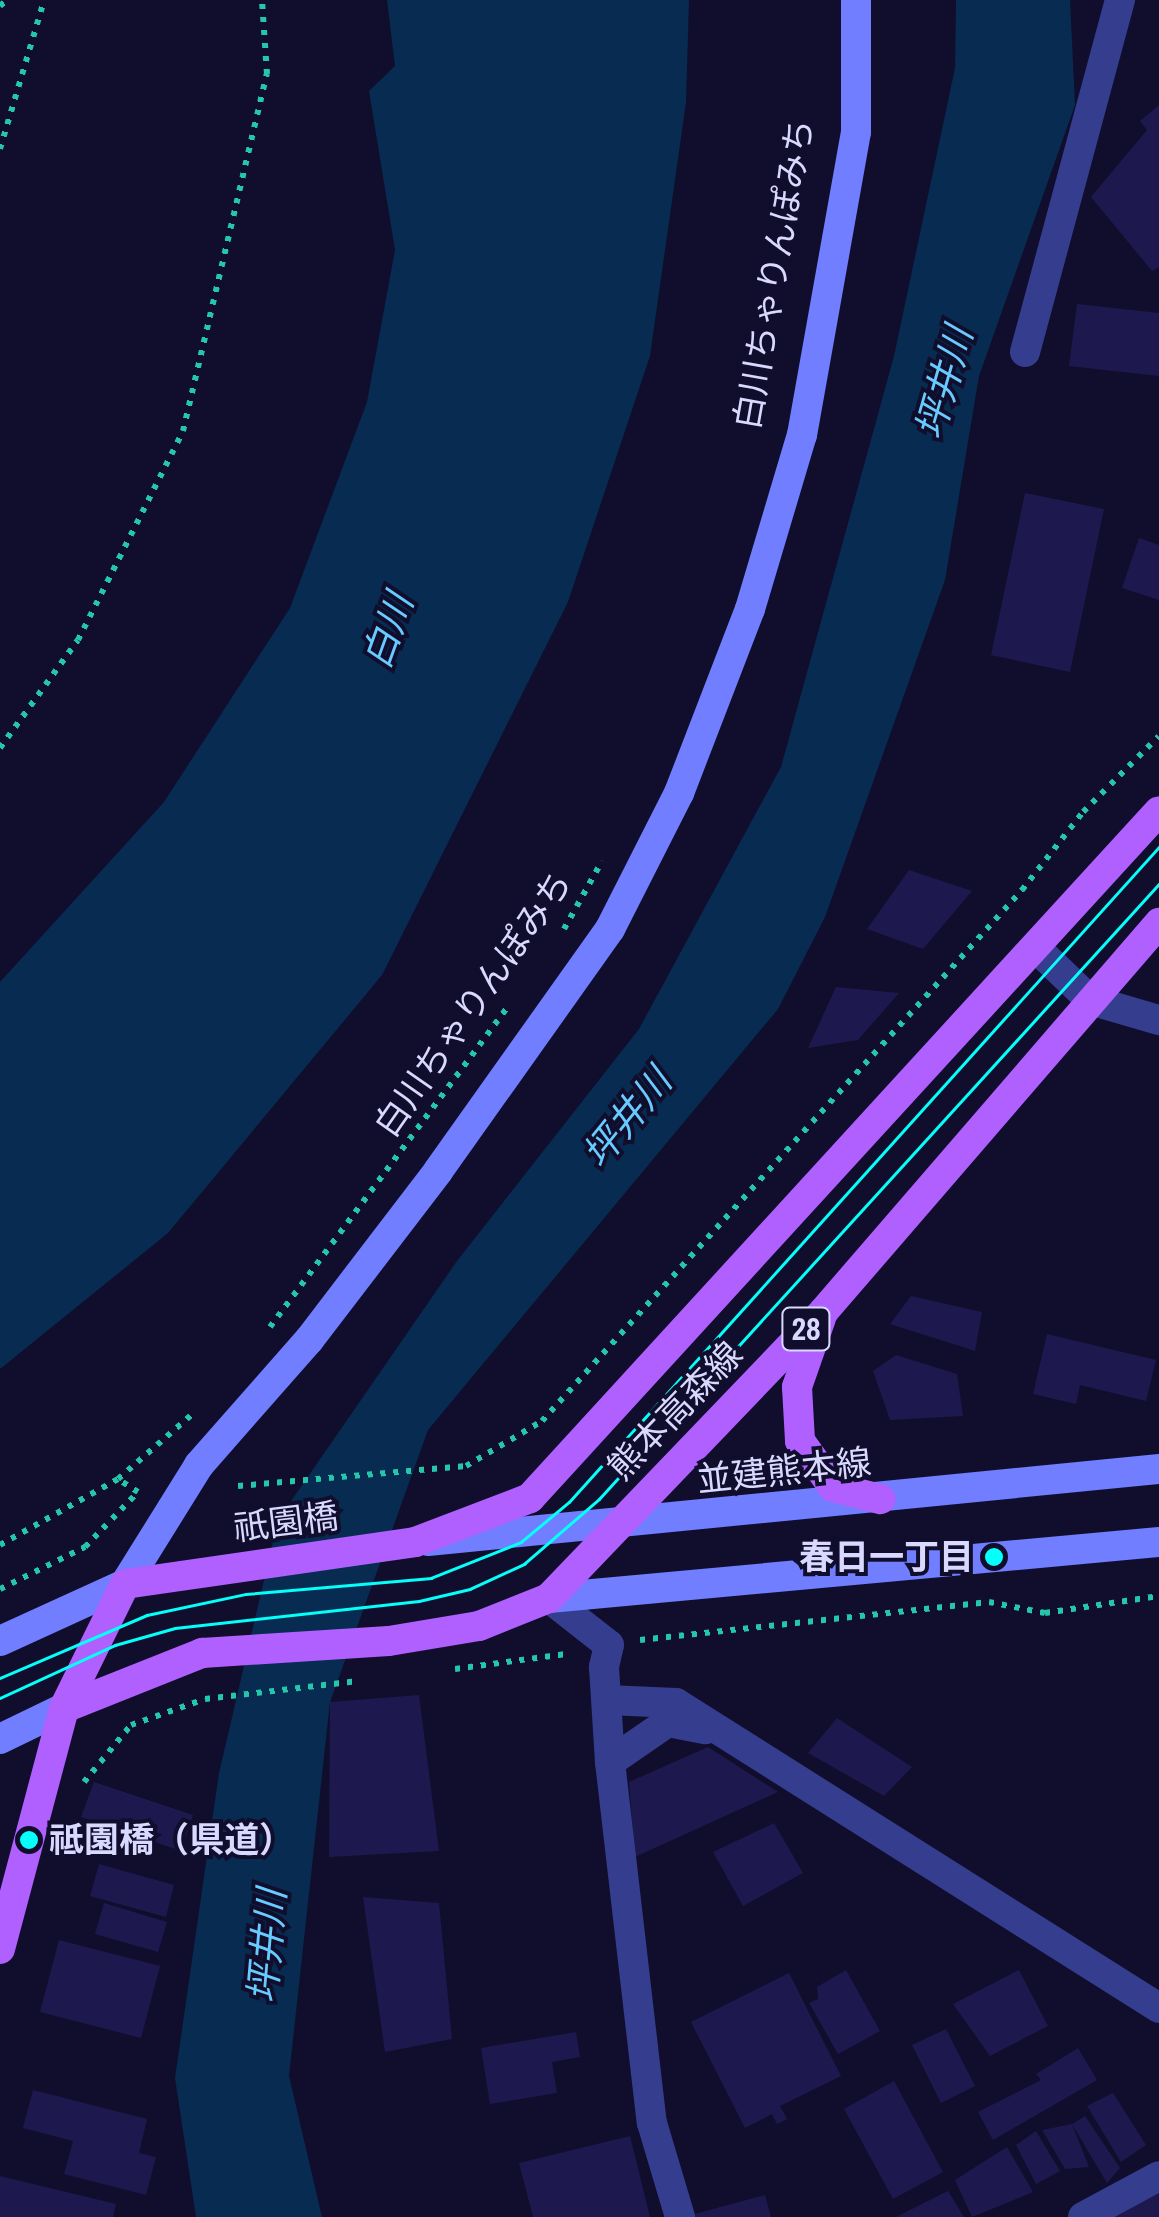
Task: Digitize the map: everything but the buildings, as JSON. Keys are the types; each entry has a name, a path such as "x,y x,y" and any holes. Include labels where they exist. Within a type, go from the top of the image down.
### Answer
{"main road":[{"name":"熊本高森線","path":"406,1544 530,1498 1037,949 1159,811"},
{"name":"熊本高森線","path":"64,1708 202,1654 390,1641 480,1626 549,1598 824,1311 1159,922"},
{"path":"824,1311 797,1386 800,1441 833,1487 880,1499"},
{"name":"祇園橋","path":"125,1584 406,1544"},
{"path":"0,1949 64,1708 125,1584"}],"street":[{"path":"0,1641 125,1584 199,1465 308,1340 438,1171 598,945 679,793 750,609 802,436 856,132 856,0"},
{"path":"1025,352 1120,0"},
{"path":"1037,949 1090,1000 1159,1020"},
{"name":"並建熊本線","path":"406,1544 1159,1468"},
{"path":"549,1598 1159,1542"},
{"path":"549,1598 609,1644 610,1762 652,2124 680,2217"},
{"path":"607,1700 676,1703 1159,2008"},
{"path":"0,1739 64,1708"},
{"path":"610,1762 668,1722 718,1731"},
{"path":"1083,2217 1159,2176"}],"path":[{"path":"0,6 7,0"},
{"path":"0,149 44,0"},
{"path":"0,748 78,640 184,431 267,74 262,0"},
{"path":"238,1486 466,1466 542,1421 1022,890 1082,812 1159,736"},
{"name":"白川ちゃりんぽみち","path":"557,941 612,843"},
{"name":"白川ちゃりんぽみち","path":"262,1339 523,987"},
{"path":"0,1545 118,1479 200,1408"},
{"path":"0,1589 85,1547 138,1492 118,1479"},
{"path":"632,1641 989,1602 1045,1613 1159,1596"},
{"path":"448,1670 584,1651"},
{"path":"81,1790 86,1775 130,1725 205,1699 372,1680"}],"water":[{"name":"白川","path":"387,0 689,0 686,102 650,356 568,602 382,975 168,1233 0,1369 0,982 164,802 290,608 367,402 395,250 369,91 395,66"},
{"name":"坪井川","path":"956,0 1070,0 1075,105 979,376 945,580 825,917 778,1009 428,1430 330,1702 289,2076 322,2217 196,2217 175,2078 219,1773 278,1520 457,1261 639,1029 781,767 894,356 955,68"}],"tram line":[{"path":"0,1678 147,1615 246,1594 431,1578 521,1542 569,1502 1159,847"},
{"path":"0,1698 115,1645 175,1628 419,1601 470,1589 524,1564 599,1499 1159,884"}],"place":[{"name":"春日一丁目","path":"994,1557"},
{"name":"祗園橋（県道）","path":"29,1840"}]}
